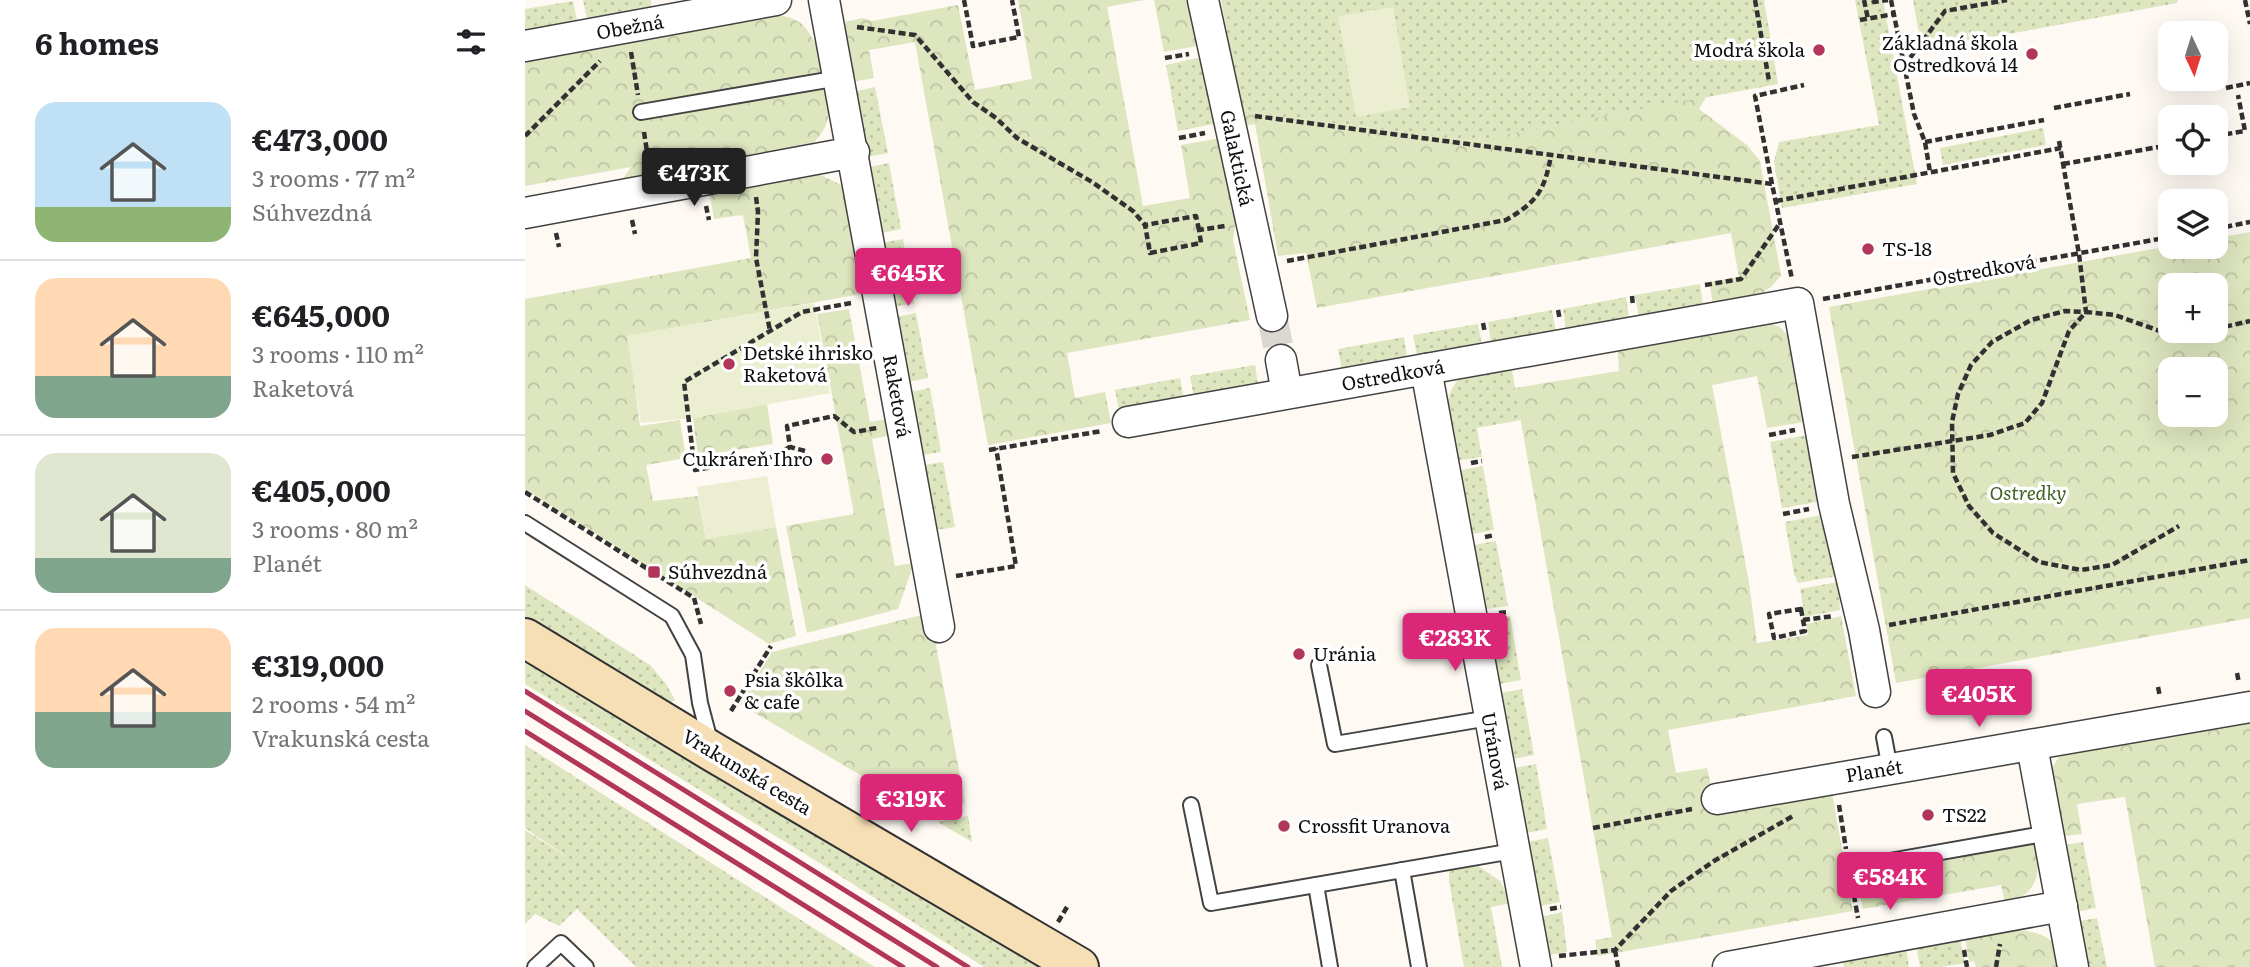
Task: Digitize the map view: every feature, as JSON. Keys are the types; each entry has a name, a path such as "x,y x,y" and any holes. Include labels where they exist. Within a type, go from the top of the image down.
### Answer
{"main road":[{"name":"Vrakunská cesta","path":"525,639 1079,967"}],"street":[{"name":"Obežná","path":"525,46 627,27 679,9 776,0"},
{"name":"Galaktická","path":"1203,0 1272,317"},
{"name":"Raketová","path":"826,12 854,152 939,627"},
{"path":"525,213 854,152"},
{"path":"1797,303 1837,518 1864,630 1875,692"},
{"name":"Ostredková","path":"1128,422 1797,303"},
{"path":"1281,360 1287,393"},
{"name":"Uránová","path":"1426,369 1535,964"},
{"name":"Planét","path":"1705,804 1890,768 2250,707"},
{"path":"2032,746 2073,967"},
{"path":"1727,967 2062,906"}],"lane":[{"path":"641,112 839,78"},
{"path":"525,523 672,616 693,655 700,704 713,752"},
{"path":"1319,664 1335,744 1489,718"},
{"path":"1884,737 1890,768"},
{"path":"1191,805 1211,903 1514,851"},
{"path":"1850,868 2049,833"},
{"path":"1402,870 1419,967"},
{"path":"1316,885 1331,967"},
{"path":"535,967 561,943 586,967"}],"path":[{"path":"964,0 972,46 1019,37 1012,0"},
{"path":"1755,0 1769,81"},
{"path":"1864,0 1868,19"},
{"path":"1873,0 1889,0 1894,14 1914,114 1925,142 1930,172"},
{"path":"1904,66 1945,11 2007,0"},
{"path":"2245,0 2250,24"},
{"path":"826,12 915,34 973,102 996,118 1017,138 1092,182 1133,211 1145,225 1150,253 1201,243 1196,216 1145,225"},
{"path":"1860,20 1894,14"},
{"path":"525,136 613,48 627,27"},
{"path":"2228,88 2250,83"},
{"path":"1797,303 1755,96 1804,85"},
{"path":"2054,107 2130,94"},
{"path":"2228,134 2245,131 2238,95"},
{"path":"1227,113 1772,184"},
{"path":"1925,142 2044,120"},
{"path":"1826,463 1990,435 2025,422 2042,404 2069,331 2086,312 2079,254 2059,141"},
{"path":"2063,164 2158,147"},
{"path":"1776,201 2060,148"},
{"path":"1259,266 1506,220 1536,200 1547,180 1552,155"},
{"path":"751,172 758,212 756,257 770,331"},
{"path":"1199,230 1250,221"},
{"path":"1705,285 1741,279 1780,222"},
{"path":"2228,226 2250,222"},
{"name":"Ostredková","path":"1797,303 2158,239"},
{"path":"805,451 790,447 771,457 695,470 684,382 801,312 880,298"},
{"path":"2158,330 2115,315 2066,311 2031,320 1992,342 1971,365 1958,394 1952,422 1953,473 1969,506 1993,533 2039,562 2081,570 2112,565 2179,526"},
{"path":"2228,326 2250,321"},
{"path":"790,447 787,426 834,416 854,432 902,424"},
{"path":"989,450 1117,428 1128,422"},
{"path":"930,580 1016,566 996,448"},
{"path":"525,492 694,598"},
{"path":"1864,630 2250,560"},
{"path":"1801,609 1803,620 1805,631 1774,638 1769,614 1801,609"},
{"path":"731,711 771,646"},
{"path":"1593,828 1705,804"},
{"path":"1535,964 1615,950 1671,891 1714,861 1802,810"},
{"path":"1615,950 1618,967"}],"green space":[{"path":"583,0 651,0 653,13 588,24"},
{"path":"1018,0 1144,0 1107,7 1143,206 1190,198 1181,145 1221,138 1237,213 1233,240 1250,320 1067,353 1075,398 1105,392 1111,423 988,445 915,42 869,50 874,78 848,83 840,23 863,18 872,21 958,5 975,90 1032,79"},
{"path":"1154,0 1196,0 1203,45 1164,52"},
{"path":"1221,0 1764,0 1778,84 1472,141 1241,111"},
{"path":"1855,0 1883,0 1917,184 1782,208 1774,162 1779,142 1879,125"},
{"path":"1913,0 2178,0 2177,3 1922,50"},
{"path":"573,1 578,26 525,36 525,9"},
{"path":"1393,7 1410,107 1356,117 1338,16"},
{"path":"768,14 788,17 807,29 824,67 829,95 828,118 811,146 618,186 631,167 525,186 525,51"},
{"path":"1206,56 1218,123 1178,131 1166,65"},
{"path":"875,87 888,153 862,158 850,93"},
{"path":"1706,97 1699,109 1747,145 1760,161 1781,275 1760,295 1714,309 1709,282 1739,277 1731,233 1317,308 1306,253 1278,256 1255,124 1241,126 1241,111 1472,141"},
{"path":"2043,128 2046,145 1943,165 1940,148"},
{"path":"889,163 901,229 876,234 864,168"},
{"path":"819,174 847,188 872,292 628,336 640,426 680,420 686,458 646,465 653,501 698,496 706,539 776,527 796,636 769,644 525,489 525,299 751,258 743,215 714,219 709,191 797,175"},
{"name":"Ostredky","path":"2250,232 2250,618 1896,683 1829,307 2158,248 2158,259 2228,259 2228,236"},
{"path":"903,239 914,303 889,308 877,244"},
{"path":"1700,284 1704,311 1640,323 1635,295"},
{"path":"1626,297 1630,325 1567,336 1563,309"},
{"name":"Detské ihrisko Raketová","path":"814,303 830,393 693,418 641,423 627,336"},
{"path":"849,309 870,422 888,419 891,435 872,439 895,566 914,563 898,609 807,633 786,526 854,514 817,314"},
{"path":"1552,310 1557,337 1492,349 1488,322"},
{"path":"916,313 928,378 903,383 891,318"},
{"path":"1766,322 1780,327 1789,337 1810,421 1767,428 1757,376 1712,385 1749,583 1757,643 1808,635 1806,624 1841,616 1856,696 1668,730 1676,773 1707,768 1713,796 1831,787 1853,911 1598,956 1595,940 1612,937 1515,388 1619,371 1617,339"},
{"path":"1478,324 1483,351 1418,362 1413,335"},
{"path":"1404,337 1408,364 1343,376 1338,349"},
{"path":"1510,360 1521,420 1477,428 1482,457 1454,461 1447,405 1454,385 1466,373"},
{"path":"1255,365 1259,391 1195,403 1190,376"},
{"path":"1180,378 1185,405 1120,415 1115,390"},
{"path":"930,388 941,452 917,456 905,393"},
{"path":"767,404 773,444 698,456 693,418"},
{"path":"1812,434 1824,501 1782,508 1770,442"},
{"path":"943,462 955,527 930,531 918,466"},
{"path":"1483,466 1494,530 1467,535 1456,471"},
{"path":"767,476 776,527 706,539 697,487"},
{"path":"1827,514 1837,576 1798,583 1785,522"},
{"path":"1496,541 1508,606 1481,610 1469,546"},
{"path":"1838,582 1840,610 1805,617 1800,589"},
{"path":"525,585 650,665 675,700 665,706 525,624"},
{"path":"930,613 965,803 921,811 740,704 772,652"},
{"path":"1510,616 1521,680 1494,685 1483,620"},
{"path":"525,656 1053,967 984,967 810,857 525,684"},
{"path":"1522,689 1534,755 1507,760 1496,694"},
{"path":"2250,712 2250,967 2155,967 2125,797 2077,804 2082,834 2057,837 2049,774 2058,758 2071,748"},
{"path":"525,745 875,967 636,967 577,909 559,926 535,914 525,924 525,830 573,861 525,828"},
{"path":"1536,764 1547,829 1520,834 1509,769"},
{"path":"968,816 972,842 938,822"},
{"path":"1548,838 1560,902 1534,907 1522,843"},
{"path":"2035,840 2038,861 2035,880 2025,894 2017,899 2005,903 2001,885 1863,909 1856,871"},
{"path":"2083,842 2096,908 2071,913 2059,846"},
{"path":"1477,865 1500,881 1512,903 1491,907 1502,967 1464,967 1449,870"},
{"path":"1562,912 1567,952 1542,956 1536,918"},
{"path":"2097,918 2107,967 2081,967 2073,922"},
{"path":"2006,929 2044,936 2056,947 2065,967 1976,967 1974,961 1969,962 1965,936"},
{"path":"1960,938 1965,963 1920,967 1916,945"},
{"path":"1906,947 1909,967 1844,967 1842,959"}],"tunnel":[{"path":"1272,316 1281,360"}],"railway":[{"path":"525,691 968,967"},
{"path":"525,711 937,967"},
{"path":"525,731 903,967"}],"place":[{"name":"Modrá škola","path":"1819,50"},
{"name":"Základná škola Ostredková 14","path":"2032,54"},
{"name":"TS-18","path":"1868,249"},
{"name":"Detské ihrisko Raketová","path":"729,364"},
{"name":"Cukráreň Ihro","path":"827,459"},
{"name":"Súhvezdná","path":"654,572"},
{"name":"Uránia","path":"1299,654"},
{"name":"Psia škôlka & cafe","path":"730,691"},
{"name":"TS22","path":"1928,815"},
{"name":"Crossfit Uranova","path":"1284,826"}]}
